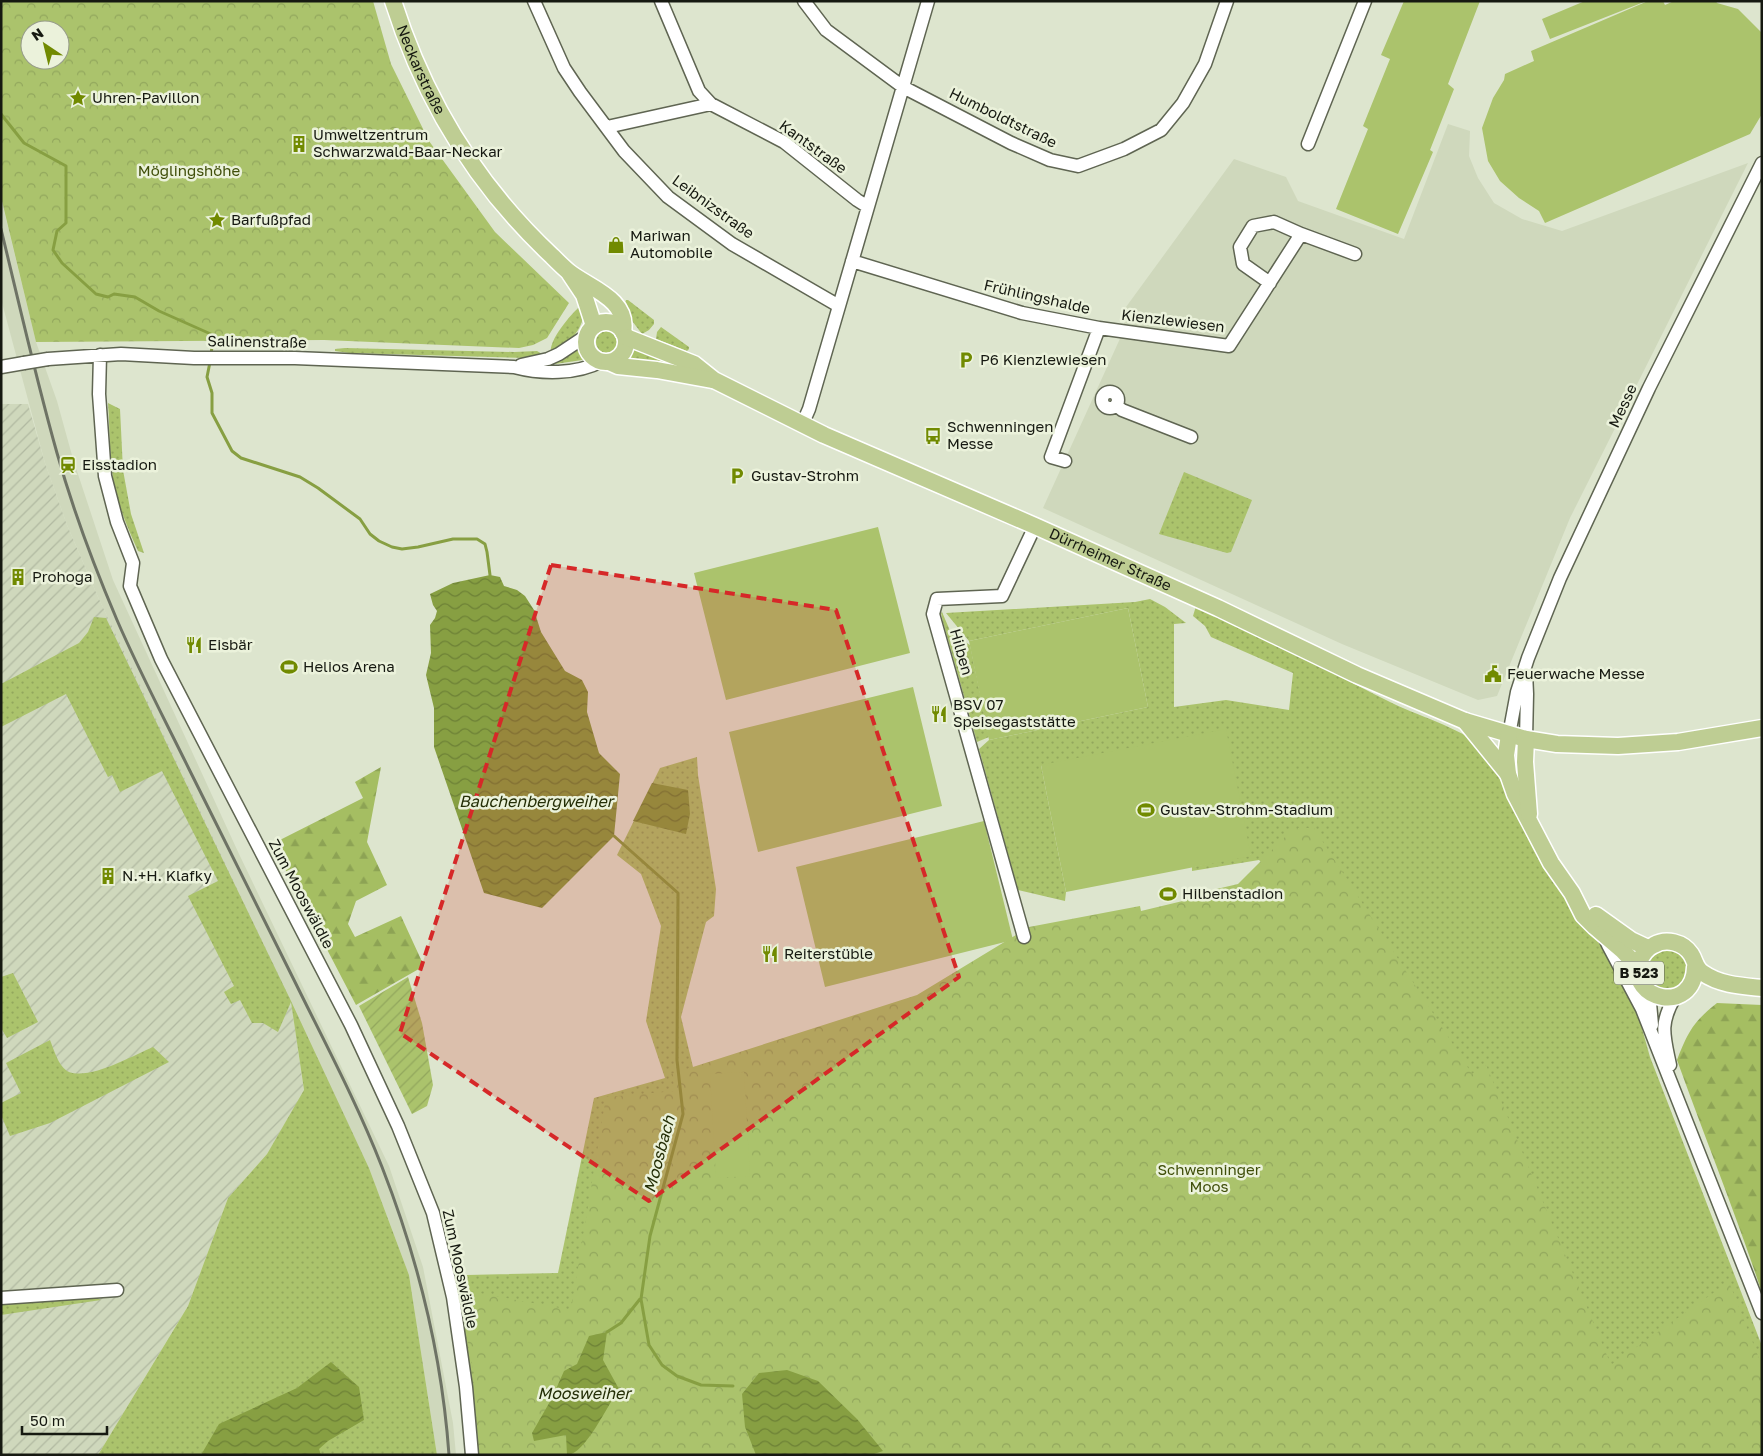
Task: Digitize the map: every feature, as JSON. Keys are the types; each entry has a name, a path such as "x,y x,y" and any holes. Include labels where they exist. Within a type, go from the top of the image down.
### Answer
{"main road":[{"name":"Neckarstraße","path":"393,1 413,59 454,137 472,165 522,227 569,272 598,289 615,306 623,315 625,323 624,334"},
{"name":"Neckarstraße","path":"569,272 584,296 591,330"},
{"path":"604,322 618,326 624,334 626,346 622,354 617,358 605,361 593,356 588,350 587,340 591,330 604,322"},
{"name":"Dürrheimer Straße","path":"624,334 694,364 714,380 802,425 1035,526 1218,608 1357,675 1465,721 1526,739 1557,744 1618,746 1678,742 1762,728"},
{"name":"Dürrheimer Straße","path":"605,361 618,366 657,370 714,380"},
{"path":"1465,721 1508,774"},
{"path":"1508,735 1506,755 1508,774 1515,794 1552,862 1583,914 1605,936 1623,950 1638,967"},
{"path":"1526,739 1525,762 1529,820"},
{"path":"1572,893 1606,923 1630,940 1648,948"},
{"name":"B 523","path":"1682,993 1665,998 1656,997 1649,992 1639,976 1638,967 1643,954 1648,948 1662,942 1679,944 1691,954 1695,967"},
{"path":"1682,993 1692,982 1695,967 1716,980 1740,986 1762,988"},
{"path":"1682,993 1703,988 1762,996"}],"street":[{"name":"Leibnizstraße","path":"534,1 564,68 580,92 624,151 668,197 732,244 839,306"},
{"name":"Kantstraße","path":"661,1 699,90 710,104 784,142 868,207"},
{"name":"Humboldtstraße","path":"804,1 826,30 903,87 1050,160 1078,166 1124,149 1161,130 1183,103 1205,64 1227,1"},
{"path":"802,425 809,409 928,1"},
{"path":"1308,144 1364,1"},
{"path":"607,127 710,104"},
{"name":"Messe","path":"1508,735 1516,692 1560,578 1648,388 1762,163"},
{"path":"1270,283 1244,264 1240,248 1253,226 1274,222 1355,254"},
{"name":"Kienzlewiesen","path":"1099,328 1229,346 1301,234"},
{"name":"Frühlingshalde","path":"852,261 1022,313 1099,328 1051,457 1065,461"},
{"name":"Salinenstraße","path":"1,367 48,359 100,354 194,358 295,358 514,366 548,359 559,354 591,330"},
{"name":"Zum Mooswäldle","path":"100,354 99,394 105,476 117,522 133,563 130,586 161,659 352,1025 398,1126 433,1213 453,1298 466,1387 472,1455"},
{"name":"Salinenstraße","path":"514,366 525,370 570,371 592,367 605,361"},
{"path":"1116,405 1122,410 1191,437"},
{"name":"Hilben","path":"1024,937 933,614 937,600 1002,596 1035,526"},
{"name":"Messe","path":"1526,667 1526,739"},
{"path":"1605,936 1608,946 1642,1009 1762,1313"},
{"path":"1649,992 1653,1036"},
{"path":"1678,1100 1664,1029 1664,1020 1667,1011 1682,993"},
{"path":"1,1298 117,1290"}],"highlighted area":[{"path":"551,565 836,610 959,977 649,1201 400,1033"}],"shaded area":[{"path":"1448,124 1470,131 1469,156 1478,178 1494,203 1522,219 1562,231 1748,163 1570,518 1497,696 1478,700 1342,644 1043,508 1123,332 1126,307 1234,159 1286,177 1298,201 1404,239"},
{"path":"1,198 36,342 57,401 73,459 113,580 239,854 389,1166 423,1267 453,1423 456,1455 437,1455 409,1275 369,1168 98,597 67,525 45,463 1,299"},
{"path":"1,404 28,404 45,463 67,525 98,597 291,1001 304,1091 267,1154 228,1198 188,1306 98,1455 1,1455"}],"green space":[{"name":"Möglingshöhe","path":"1,1 373,1 391,64 429,141 495,232 569,303 547,338 533,345 519,348 324,340 36,342 1,197"},
{"path":"1404,1 1480,1 1448,84 1454,89 1430,150 1433,152 1398,234 1336,209 1368,129 1363,126 1390,59 1381,55"},
{"path":"1585,1 1644,2 1550,39 1542,19"},
{"path":"1648,1 1663,1 1665,5 1674,1 1716,1 1717,3 1738,9 1762,33 1762,114 1750,134 1545,223 1539,211 1519,198 1500,181 1488,161 1482,128 1493,98 1504,80 1505,74 1534,61 1531,51"},
{"path":"626,300 654,320 654,324 649,330 642,334 623,309"},
{"path":"584,303 580,327 566,343 551,353 551,347 557,333 568,318"},
{"path":"661,327 689,347 689,349 687,351 656,339 657,332"},
{"path":"607,331 615,334 618,342 615,350 607,353 599,350 596,342 599,334"},
{"path":"582,343 584,352 589,359 555,364 555,359"},
{"path":"633,346 692,368 625,359"},
{"path":"335,349 537,351 544,355 526,358 335,351"},
{"path":"108,403 120,409 123,470 131,514 144,553 138,551 122,513 115,489"},
{"path":"1184,472 1252,500 1231,552 1227,553 1159,534"},
{"path":"878,527 910,653 726,700 694,573"},
{"path":"1150,599 1165,607 1186,623 1174,624 1174,707 1226,700 1289,710 1293,673 1211,637 1205,626 1193,616 1196,606 1293,651 1392,703 1468,737 1490,754 1634,1000 1650,1057 1762,1346 1762,1455 1548,1455 1259,860 1192,871 1192,867 1251,855 1041,765 1066,892 1065,901 1018,890 979,749 989,740 1148,707 1128,608 969,641 946,613 1135,602"},
{"path":"1128,608 1148,707 989,740 969,641"},
{"path":"942,612 951,633 970,645 989,737 977,742 943,622"},
{"path":"94,617 106,618 291,1001 369,1168 409,1275 437,1455 98,1455 188,1306 228,1198 267,1154 304,1090 291,1002 278,1032 263,1023 252,1023 240,1000 231,1004 224,992 234,986 188,896 218,881 162,771 120,792 112,775 108,777 66,694 1,727 1,684 79,643 88,632"},
{"path":"913,687 942,806 758,852 729,732"},
{"name":"Gustav-Strohm-Stadium","path":"1226,729 1251,856 1066,892 1041,765"},
{"path":"697,757 698,775 716,889 714,916 706,922 681,1017 693,1067 710,1074 716,1178 477,1428 454,1280 467,1275 558,1273 594,1098 665,1078 646,1021 661,926 641,874 617,855 660,768"},
{"path":"381,767 367,842 387,885 356,901 348,924 355,937 401,916 424,966 356,1005 272,844 363,798 355,782"},
{"path":"984,821 1013,940 825,987 796,867"},
{"name":"Schwenninger Moos","path":"1294,828 1314,828 1472,1074 1486,1065 1611,1365 1729,1282 1762,1366 1762,1455 478,1455 475,1378 457,1289 571,1310 606,1097 676,1091 671,1074 917,995 1029,927 1140,906 1141,911 1191,899 1191,895 1238,884"},
{"path":"1667,949 1682,955 1688,970 1682,985 1667,991 1652,985 1646,970 1652,955"},
{"path":"13,973 38,1022 7,1038 1,1028 1,977"},
{"path":"408,977 422,1023 433,1085 427,1106 412,1114 359,1006"},
{"path":"1717,1003 1762,1005 1762,1293 1677,1060 1692,1028"},
{"path":"50,1040 61,1065 67,1071 76,1073 86,1073 110,1066 153,1047 169,1062 50,1123 10,1136 1,1115 1,1103 21,1093 6,1063"},
{"path":"744,1072 750,1176 716,1178 710,1074"},
{"path":"90,1294 101,1300 1,1315 1,1304"}],"water":[{"name":"Bauchenbergweiher","path":"490,575 500,577 504,586 517,590 525,596 534,610 541,632 565,671 582,680 588,692 587,712 599,753 620,774 614,836 542,908 484,893 434,747 434,708 426,675 431,653 430,625 437,611 430,594 453,583"},
{"path":"652,783 688,790 690,814 686,834 633,821"},
{"name":"Moosweiher","path":"607,1332 603,1360 619,1389 596,1428 581,1447 574,1453 567,1455 566,1435 534,1441 532,1433 552,1398 564,1371 577,1364 589,1336"},
{"path":"331,1362 359,1387 364,1420 328,1441 319,1449 321,1455 201,1455 219,1424 297,1388"},
{"path":"787,1370 818,1381 857,1419 883,1451 871,1455 756,1455 745,1427 742,1394 759,1373"}],"waterway":[{"name":"Moosbach","path":"1,114 24,143 66,166 66,223 57,231 53,250 62,263 96,294 108,297 114,294 135,297 159,311 213,335 211,356"},
{"name":"Moosbach","path":"210,362 207,377 212,393 212,413 232,451 241,458 300,477 360,519 370,534 379,541 392,547 402,549 453,539 477,539 485,544 490,575"},
{"name":"Moosbach","path":"614,836 678,893 677,1060 683,1114 650,1236 641,1299 649,1345 662,1365 677,1376 701,1385 733,1386"},
{"path":"607,1332 621,1323 640,1299"}],"railway":[{"path":"1,229 63,474 108,600 143,677 351,1096 395,1202 417,1272 434,1345 441,1381 449,1455"}],"place":[{"name":"Uhren-Pavillon","path":"78,98"},
{"name":"Umweltzentrum Schwarzwald-Baar-Neckar","path":"299,144"},
{"name":"Barfußpfad","path":"217,220"},
{"name":"Mariwan Automobile","path":"616,245"},
{"name":"P6 Kienzlewiesen","path":"966,360"},
{"name":"Schwenningen Messe","path":"933,436"},
{"name":"Eisstadion","path":"68,465"},
{"name":"Gustav-Strohm","path":"737,476"},
{"name":"Prohoga","path":"18,577"},
{"name":"Eisbär","path":"194,645"},
{"name":"Helios Arena","path":"289,667"},
{"name":"Feuerwache Messe","path":"1493,674"},
{"name":"BSV 07 Speisegaststätte","path":"939,714"},
{"name":"Gustav-Strohm-Stadium","path":"1146,810"},
{"name":"N.+H. Klafky","path":"108,876"},
{"name":"Hilbenstadion","path":"1168,894"},
{"name":"Reiterstüble","path":"770,954"}]}
